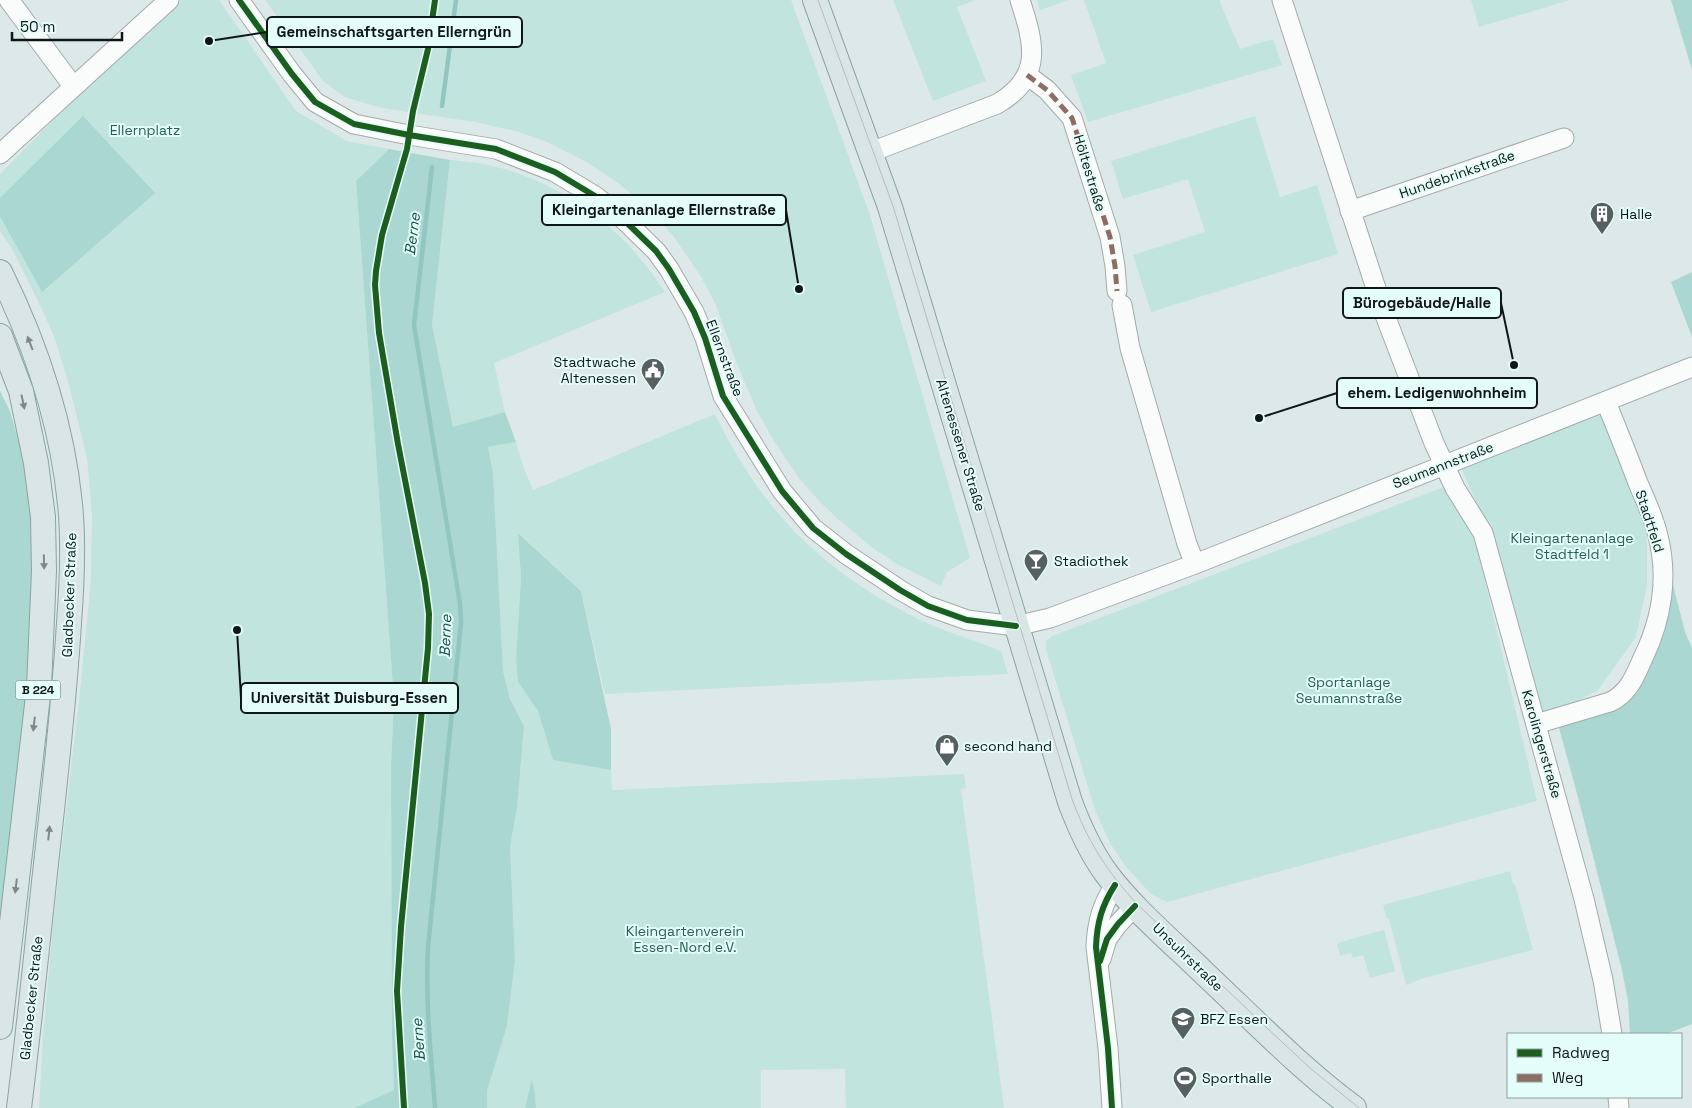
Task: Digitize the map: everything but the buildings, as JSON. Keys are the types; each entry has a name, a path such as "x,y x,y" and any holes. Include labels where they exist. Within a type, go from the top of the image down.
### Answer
{"main road":[{"name":"Altenessener Straße","path":"815,0 893,216 1070,802 1080,828 1095,857 1115,884 1135,906"},
{"name":"Gladbecker Straße","path":"2,286 45,380 58,428 71,506 72,576 65,685 19,1108"},
{"name":"Gladbecker Straße","path":"0,1027 39,687 44,572 43,517 36,463 20,391 3,348"},
{"name":"Unsuhrstraße","path":"1135,906 1307,1070 1354,1108"}],"street":[{"path":"9,0 73,86"},
{"path":"0,154 169,0"},
{"name":"Ellernstraße","path":"239,0 314,102 354,124 496,149 555,172 595,196 615,212 656,251 686,296 704,338 723,396 782,491 813,528 846,554 928,606 967,620 1016,626"},
{"path":"871,152 997,104 1010,96 1027,75 1032,50 1031,33 1020,0"},
{"path":"1282,0 1383,310 1443,465"},
{"name":"Höltestraße","path":"1027,75 1047,90 1072,118 1110,237 1119,298 1130,348 1187,544 1195,564"},
{"name":"Hundebrinkstraße","path":"1350,211 1564,138"},
{"name":"Seumannstraße","path":"1016,626 1050,618 1195,564 1692,367"},
{"name":"Stadtfeld","path":"1536,724 1618,698 1631,685 1658,622 1663,576 1657,533 1606,402"},
{"name":"Karolingerstraße","path":"1443,465 1483,533 1584,899 1605,990 1612,1033"},
{"path":"1112,1108 1096,933 1101,911 1115,884"},
{"path":"1098,968 1107,939 1135,906"}],"green space":[{"name":"Ellernplatz","path":"182,0 219,0 296,111 347,141 389,149 356,181 394,700 391,765 392,1042 394,1090 354,1108 39,1108 53,924 91,578 92,514 87,458 69,385 54,336 12,249 0,231 0,174 80,93"},
{"path":"265,0 791,0 869,212 970,558 947,572 941,586 897,564 870,546 820,502 799,478 774,441 757,411 737,364 715,303 700,275 674,237 645,205 618,183 585,161 547,142 519,132 475,122 381,108 345,97 323,81"},
{"path":"893,0 976,0 957,7 986,81 933,101"},
{"path":"1037,0 1069,0 1040,10"},
{"path":"1084,0 1219,0 1240,49 1273,39 1282,65 1088,122 1071,75 1106,63"},
{"path":"1471,0 1570,0 1479,27"},
{"path":"1671,0 1692,0 1692,70"},
{"path":"83,116 155,193 42,292 0,216 0,198"},
{"path":"1255,116 1280,197 1317,185 1338,254 1151,312 1133,255 1205,232 1188,179 1123,199 1111,161"},
{"path":"389,149 450,160 432,325 453,427 505,412 516,442 488,447 493,473 503,671 510,699 524,726 517,808 510,847 515,960 507,1026 487,1091 487,1108 354,1108 394,1090 392,1042 391,765 394,700 356,181"},
{"path":"450,160 484,164 507,170 529,178 572,199 610,227 627,244 649,269 665,292 494,363 505,412 453,428 432,325"},
{"path":"1692,272 1692,337 1671,282"},
{"path":"0,391 10,411 27,472 39,571 0,966"},
{"name":"Kleingartenverein Essen-Nord e.V.","path":"715,414 752,480 797,534 823,558 882,599 916,618 1001,651 1008,674 605,694 581,591 519,533 521,577 516,659 518,682 538,711 553,760 611,770 612,790 964,774 966,788 961,789 1004,1108 846,1108 845,1069 761,1070 761,1108 536,1108 532,1080 525,1108 487,1108 487,1091 507,1026 515,960 510,847 517,808 524,726 510,699 503,671 493,473 488,447 516,442 533,490"},
{"name":"Kleingartenanlage Stadtfeld 1","path":"1601,415 1647,533 1647,585 1636,637 1598,690 1543,719 1490,533 1461,468"},
{"name":"Sportanlage Seumannstraße","path":"1447,486 1475,538 1537,801 1167,902 1151,894 1126,867 1110,843 1095,810 1046,649 1046,641 1052,636"},
{"path":"518,533 581,591 611,729 611,770 553,760 538,711 518,682 516,659 521,577"},
{"path":"1671,577 1685,632 1692,648 1692,1024 1669,1033 1630,1033 1628,1001 1622,970 1559,728 1615,706"},
{"path":"1510,871 1533,950 1424,978 1406,985 1389,919 1387,919 1383,905"},
{"path":"1384,930 1395,971 1370,978 1363,955 1353,958 1351,953 1340,956 1337,943"},
{"path":"532,1079 536,1108 525,1108"}],"waterway":[{"name":"Berne","path":"442,106 456,0"},
{"name":"Berne","path":"432,167 414,325 460,604 461,623 428,947 428,1007 435,1108"}],"tram line":[{"path":"818,0 893,206 1072,799 1091,842 1107,867 1137,904 1310,1068 1359,1108"}],"marked path":[{"path":"1027,75 1047,90 1072,118 1110,237 1117,291"}],"cycle path":[{"path":"239,0 292,74 315,102 354,124 496,149 555,172 595,196 621,217 656,251 669,269 694,312 705,338 723,396 782,491 813,528 846,554 928,606 967,620 1016,626"},
{"path":"404,1108 397,991 401,927 428,648 429,614 379,333 375,285 382,235 407,149 413,111 428,49 435,0"},
{"path":"1112,1108 1108,1048 1096,947 1101,914 1115,885"},
{"path":"1100,961 1107,939 1135,906"}],"place":[{"name":"Gemeinschaftsgarten Ellerngrün","path":"209,41"},
{"name":"Halle","path":"1602,235"},
{"name":"Kleingartenanlage Ellernstraße","path":"799,289"},
{"name":"Bürogebäude/Halle","path":"1514,365"},
{"name":"Stadtwache Altenessen","path":"653,391"},
{"name":"ehem. Ledigenwohnheim","path":"1259,418"},
{"name":"Stadiothek","path":"1036,582"},
{"name":"Universität Duisburg-Essen","path":"237,630"},
{"name":"second hand","path":"947,767"},
{"name":"BFZ Essen","path":"1183,1040"},
{"name":"Sporthalle","path":"1185,1099"}]}
